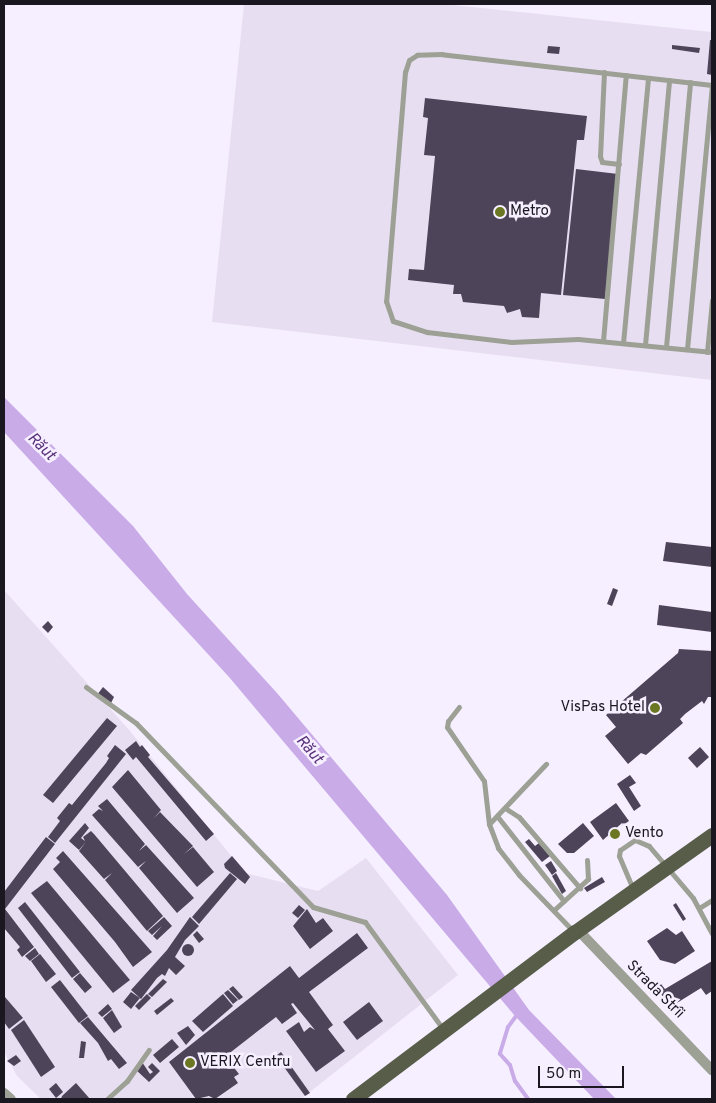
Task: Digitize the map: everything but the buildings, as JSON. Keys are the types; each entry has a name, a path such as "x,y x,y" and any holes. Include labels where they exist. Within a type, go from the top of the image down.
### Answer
{"main road":[{"path":"353,1099 576,931 712,835"}],"street":[{"name":"Strada Strîi","path":"576,931 712,1070"},
{"path":"4,1093 11,1099"}],"lane":[{"path":"686,349 712,85 442,54 417,55 409,60 402,101 386,302 393,321 427,332 511,342 578,339 710,352 712,300"},
{"path":"604,72 600,156 602,162 619,164"},
{"path":"603,341 626,75"},
{"path":"623,343 648,78"},
{"path":"645,345 669,80"},
{"path":"666,347 690,82"},
{"path":"86,687 136,723 313,907 365,922 444,1030"},
{"path":"459,707 448,721 447,727 484,781 489,824 498,848 514,868 576,931"},
{"path":"489,824 546,764"},
{"path":"505,808 518,817 580,888"},
{"path":"497,816 564,901"},
{"path":"634,889 619,862 620,850 635,840 642,841 666,866 699,908 712,933"},
{"path":"555,909 588,879 587,860"},
{"path":"699,908 712,900"},
{"path":"107,1099 127,1081 149,1050"}],"shaded area":[{"path":"244,4 443,4 712,32 712,380 212,322"},
{"path":"4,590 130,731 245,873 318,891 366,858 458,975 301,1099 41,1099 17,1076 4,1052"}],"water":[{"name":"Răut","path":"4,397 133,526 187,594 277,693 447,895 529,1010 616,1099 594,1099 515,1016 229,677 4,432"}],"waterway":[{"path":"519,1012 508,1027 500,1054 510,1065 515,1081 528,1099"}],"place":[{"name":"Metro","path":"500,212"},
{"name":"VisPas Hotel","path":"655,708"},
{"name":"Vento","path":"615,834"},
{"name":"VERIX Centru","path":"190,1063"}]}
